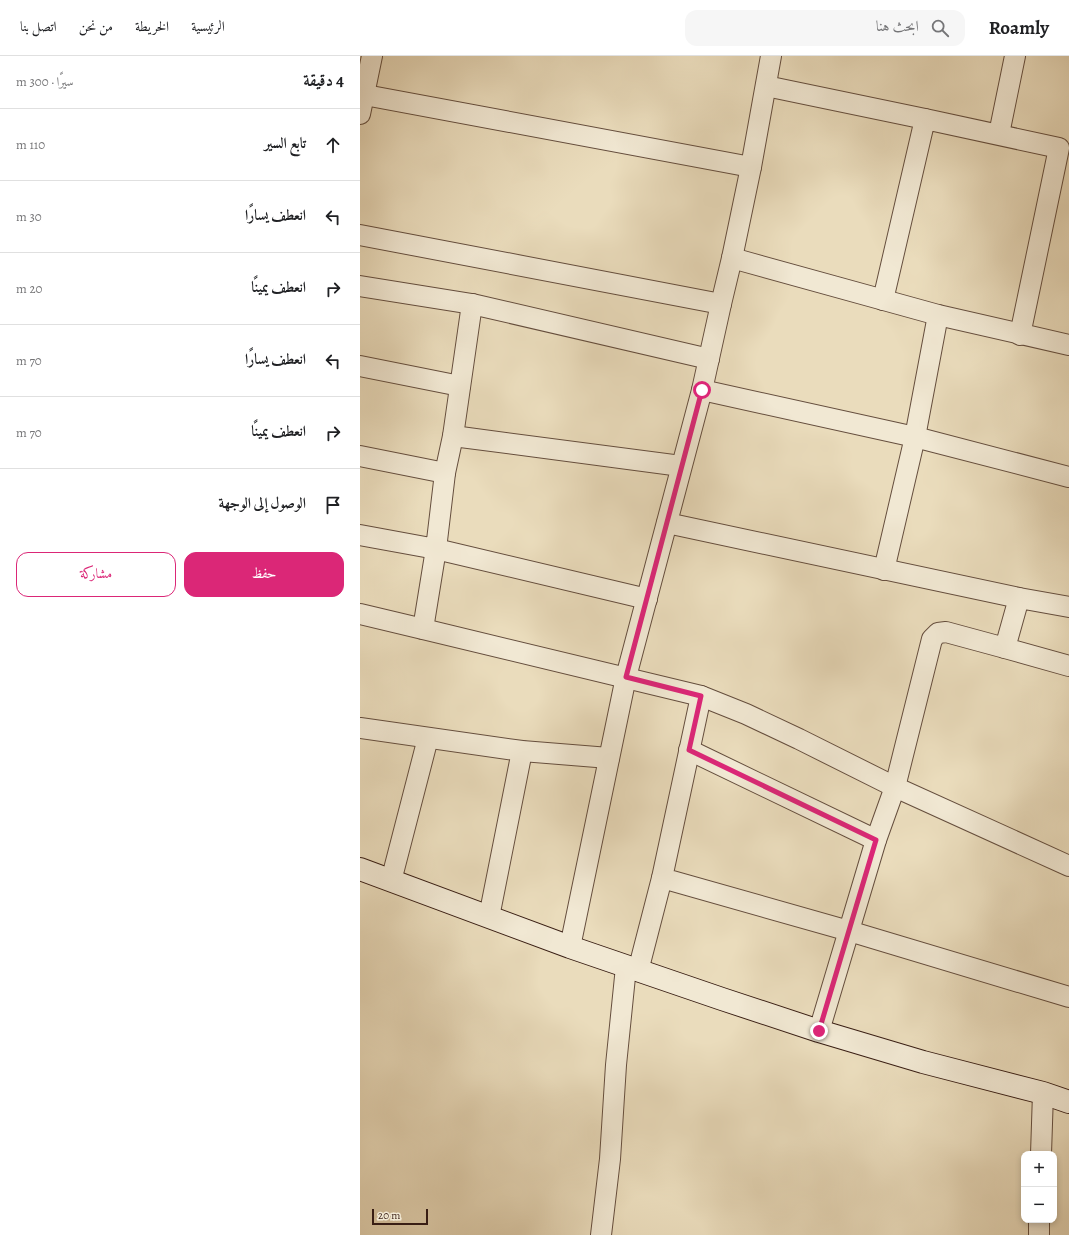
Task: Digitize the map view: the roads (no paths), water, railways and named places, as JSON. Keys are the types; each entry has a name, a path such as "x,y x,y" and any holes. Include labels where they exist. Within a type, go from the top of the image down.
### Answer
{"street":[{"path":"360,114 362,95 372,56"},
{"path":"570,947 626,677 702,390 732,258 752,167 771,56"},
{"path":"999,134 1016,56"},
{"path":"766,86 999,134 1064,149 1020,334"},
{"path":"362,95 752,167"},
{"path":"883,300 925,119"},
{"path":"360,235 721,304"},
{"path":"732,258 938,315 1069,345"},
{"path":"360,286 472,304 709,359"},
{"path":"424,628 436,549 445,473 453,436 472,304"},
{"path":"884,570 915,437 938,315"},
{"path":"360,366 460,386"},
{"path":"702,390 915,437 1069,477"},
{"path":"453,436 681,466"},
{"path":"360,456 445,473"},
{"path":"667,524 1019,598 1069,607"},
{"path":"360,535 436,549 647,599"},
{"path":"1005,648 1019,598"},
{"path":"360,614 424,628 701,696 746,714 895,787 1069,866"},
{"path":"819,1031 876,840 895,787 932,640 938,633 946,632 1069,666"},
{"path":"601,1235 610,1159 616,1065 632,969 662,878 701,696"},
{"path":"360,728 522,751 609,758"},
{"path":"391,881 428,738"},
{"path":"689,750 876,840"},
{"path":"489,917 522,751"},
{"path":"360,869 632,969 819,1031 923,1062 1043,1093 1069,1102"},
{"path":"662,878 850,931 1069,997"},
{"path":"1041,1151 1043,1093"},
{"path":"1039,1223 1039,1235"}]}
